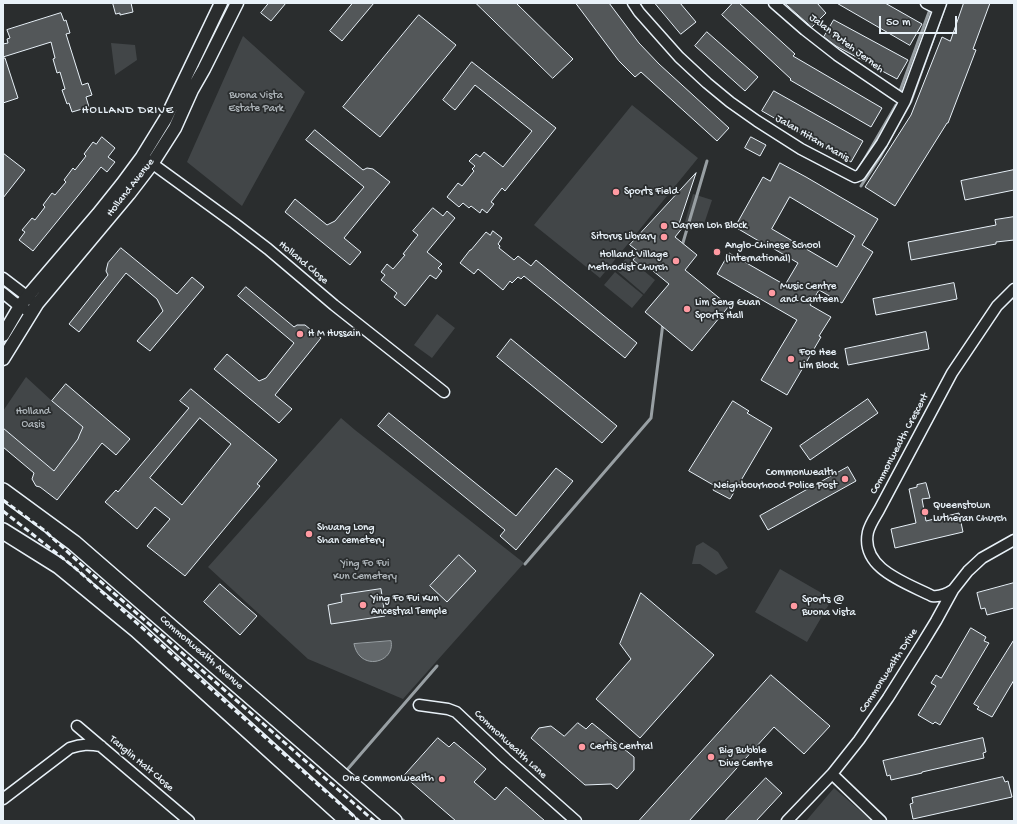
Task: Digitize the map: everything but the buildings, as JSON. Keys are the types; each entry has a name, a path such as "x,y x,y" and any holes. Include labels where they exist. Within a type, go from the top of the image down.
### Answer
{"main road":[{"name":"Commonwealth Avenue","path":"3,491 74,543 394,821"},
{"path":"4,532 59,566 137,630 348,821"}],"street":[{"name":"Holland Avenue","path":"3,335 102,217 129,194 147,161 221,3"},
{"name":"Holland Avenue","path":"147,161 175,128 192,90 237,3"},
{"name":"Jalan Hitam Manis","path":"633,3 639,12 679,57 730,102 802,149 855,177 860,175 882,143 905,101 940,6"},
{"name":"Jalan Puteh Jerneh","path":"774,3 837,55 905,101"},
{"path":"926,3 940,6"},
{"name":"Holland Close","path":"147,161 268,249 444,392"},
{"path":"3,278 29,305"},
{"name":"Commonwealth Crescent","path":"932,596 895,578 877,565 868,546 868,532 878,510 952,373 997,306 1014,289"},
{"path":"3,293 29,305"},
{"name":"Holland Avenue","path":"3,359 29,305"},
{"name":"Commonwealth Drive","path":"787,821 832,774 859,740 888,698 936,621 953,590 982,558 1014,540"},
{"path":"936,621 935,603 932,596 946,594 953,590"},
{"name":"Commonwealth Lane","path":"419,705 448,709 456,712 576,821"},
{"name":"Tanglin Halt Close","path":"77,726 189,821"},
{"path":"3,799 70,748 91,744 102,746"},
{"path":"832,774 881,821"}],"green space":[{"name":"Buona Vista Estate Park","path":"243,36 305,92 242,206 187,162"},
{"path":"111,43 135,45 137,60 115,75"},
{"name":"Sports Field","path":"632,105 698,158 600,278 534,225"},
{"path":"693,194 712,200 703,227 685,222"},
{"path":"627,257 655,280 644,294 616,270"},
{"path":"615,272 643,295 632,308 604,285"},
{"path":"437,314 455,328 432,358 414,345"},
{"name":"Holland Oasis","path":"26,377 85,429 80,433 78,439 51,474 46,464 3,428 3,411"},
{"name":"Ying Fo Fui Kun Cemetery","path":"341,418 524,563 403,699 308,659 208,567"},
{"path":"703,542 718,552 728,568 716,575 700,564 692,564 696,546"},
{"name":"Sports @ Buona Vista","path":"780,569 832,599 807,642 755,612"},
{"path":"834,788 872,821 806,821"}],"shaded area":[{"path":"391,641 391,648 388,654 383,659 377,661 363,659 358,653 354,644"}],"waterway":[{"path":"861,186 880,157 911,101 946,3"},
{"path":"900,91 929,12"},
{"path":"860,167 896,105"},
{"path":"682,246 707,161"},
{"path":"525,564 651,418 663,323"},
{"path":"347,773 346,771 437,666"},
{"path":"399,817 404,821"}],"railway":[{"path":"3,500 45,531 84,567 374,821"},
{"path":"3,511 74,567 359,821"}],"place":[{"name":"Sports Field","path":"616,192"},
{"name":"Darren Loh Block","path":"664,226"},
{"name":"Sitorus Library","path":"664,237"},
{"name":"Anglo-Chinese School (International)","path":"717,252"},
{"name":"Holland Village Methodist Church","path":"676,261"},
{"name":"Music Centre and Canteen","path":"772,293"},
{"name":"Lim Seng Guan Sports Hall","path":"687,309"},
{"name":"H M Hussain","path":"300,334"},
{"name":"Foo Hee Lim Block","path":"791,359"},
{"name":"Commonwealth Neighbourhood Police Post","path":"845,479"},
{"name":"Queenstown Lutheran Church","path":"925,512"},
{"name":"Shuang Long Shan cemetery","path":"309,534"},
{"name":"Ying Fo Fui Kun Ancestral Temple","path":"363,605"},
{"name":"Sports @ Buona Vista","path":"794,606"},
{"name":"Certis Central","path":"582,747"},
{"name":"Big Bubble Dive Centre","path":"711,757"},
{"name":"One Commonwealth","path":"442,779"}],"district":[{"name":"HOLLAND DRIVE","path":"128,111"}]}
